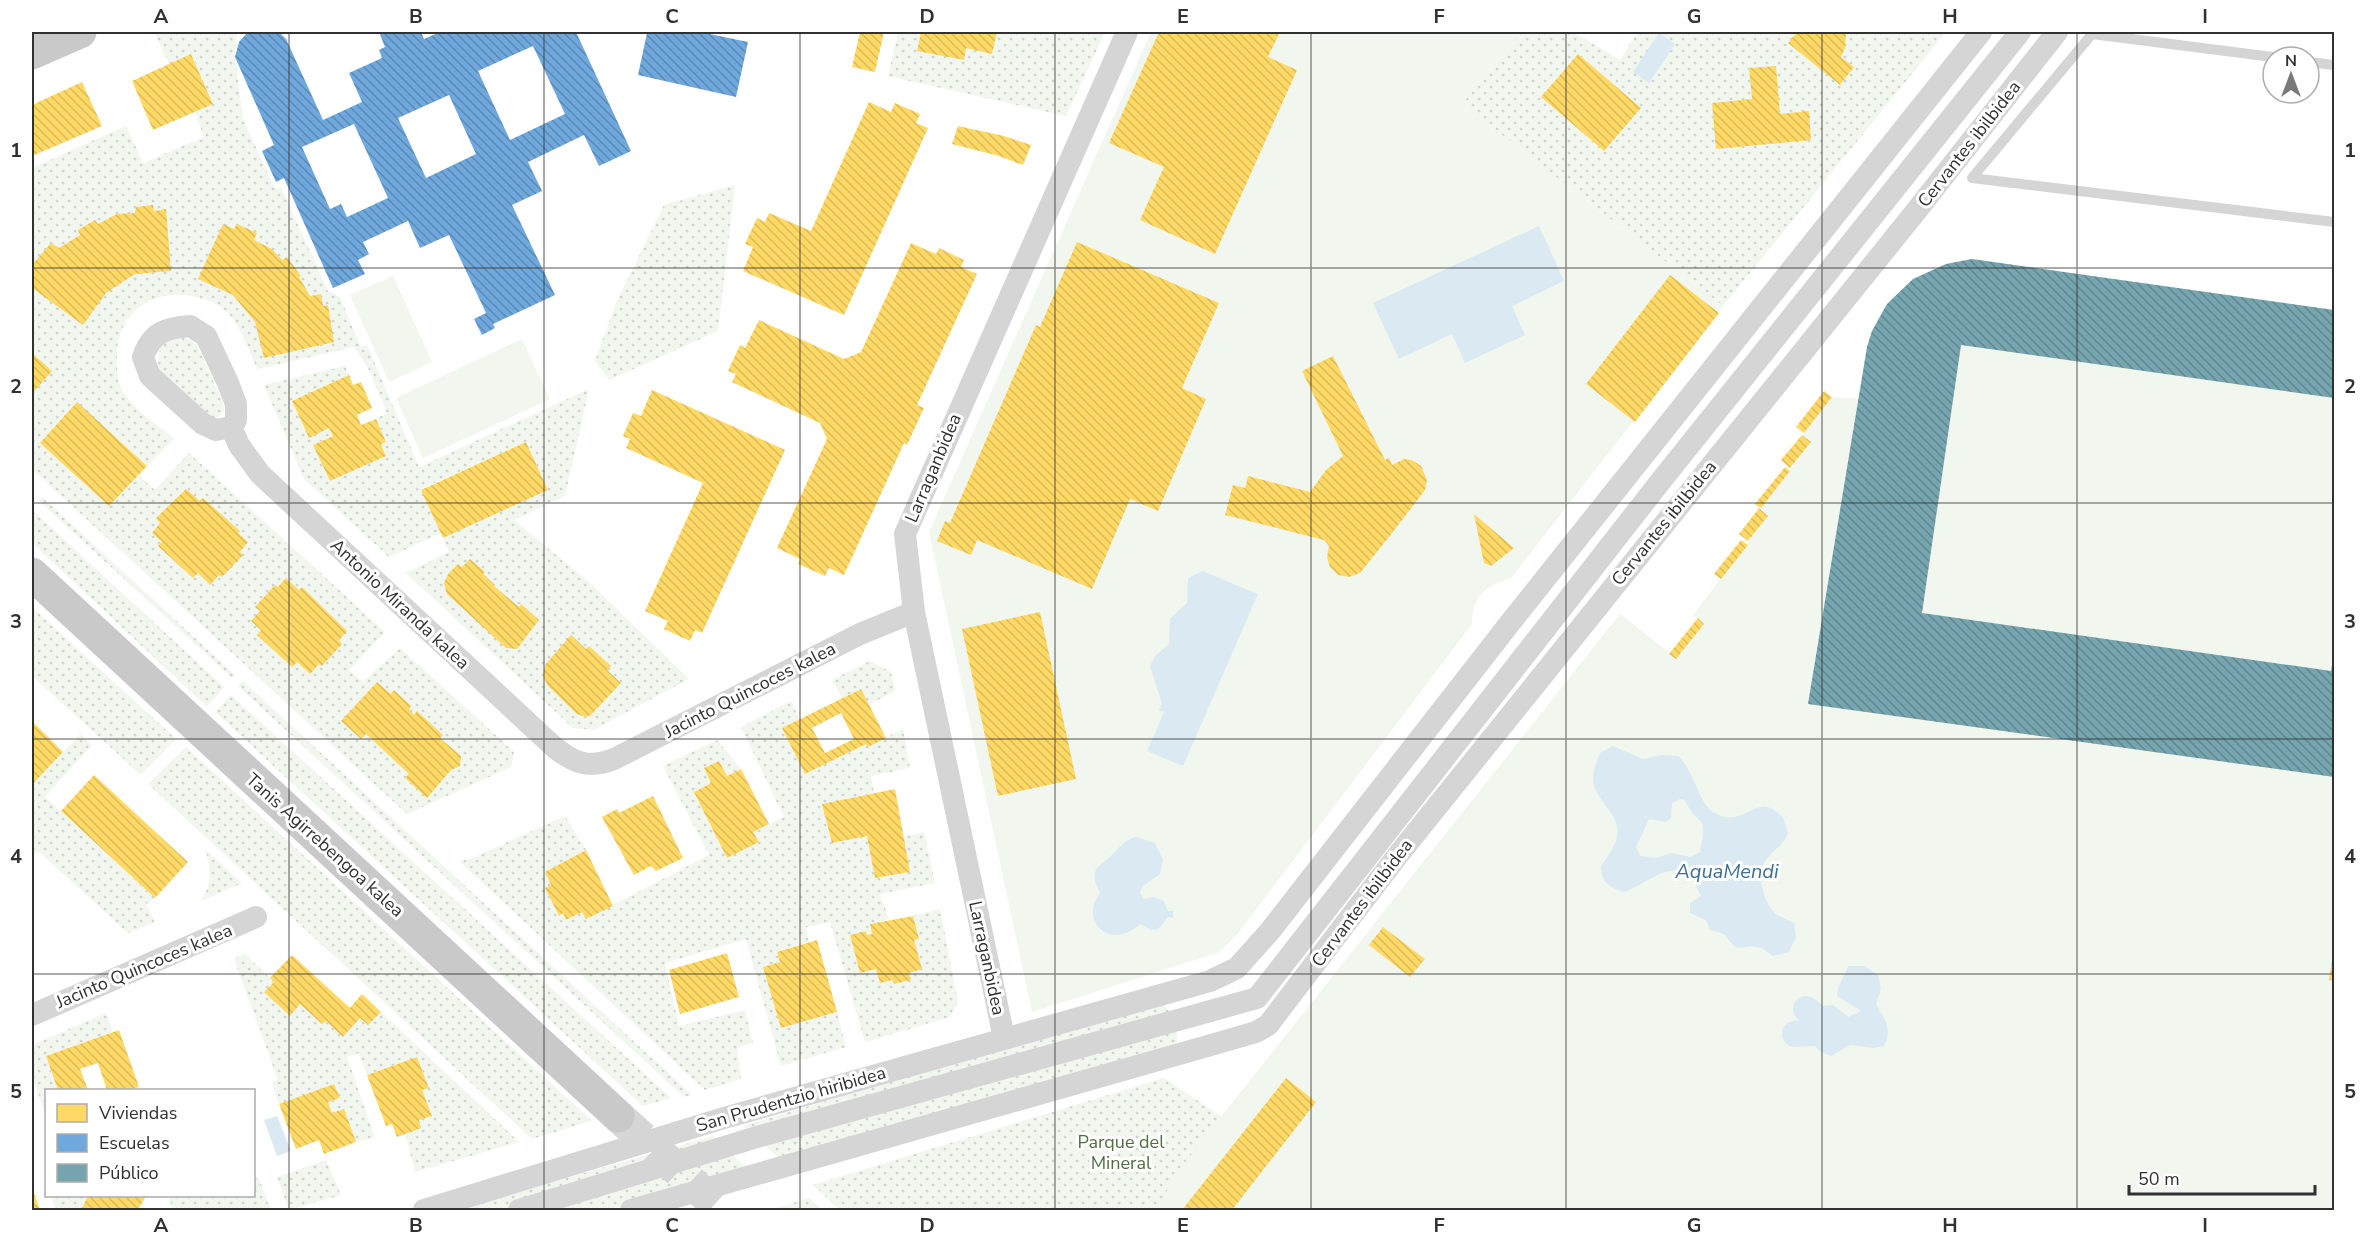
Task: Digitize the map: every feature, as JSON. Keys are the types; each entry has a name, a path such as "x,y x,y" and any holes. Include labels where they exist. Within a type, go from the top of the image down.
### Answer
{"main road":[{"path":"32,53 80,32"},
{"name":"Tanis Agirrebengoa kalea","path":"32,574 618,1116"}],"street":[{"name":"Larraganbidea","path":"1004,1038 914,612 905,534 1127,32"},
{"path":"1171,1057 1210,981 1237,968 1270,931 1510,623 1981,32"},
{"name":"Cervantes ibilbidea","path":"1257,998 1660,482 2020,32"},
{"name":"Cervantes ibilbidea","path":"1218,1043 1256,1032 1276,1017 1398,855 1917,210 2057,32"},
{"path":"190,326 206,336 236,404 236,420 231,427 216,430 203,424 150,376 143,357 153,336 167,328 190,326"},
{"name":"Antonio Miranda kalea","path":"231,427 239,445 260,474 553,746 568,759 586,765"},
{"name":"Jacinto Quincoces kalea","path":"586,765 600,765 614,759 860,634 914,612"},
{"name":"Jacinto Quincoces kalea","path":"32,1015 256,917"},
{"name":"San Prudentzio hiribidea","path":"424,1210 724,1118 1210,981"},
{"path":"1161,995 1177,1009 1192,1016 1218,1043"},
{"name":"San Prudentzio hiribidea","path":"519,1210 757,1137 1257,998"},
{"path":"631,1210 1218,1043"}],"lane":[{"path":"2261,55 2092,34 1972,178 2334,222"}],"green space":[{"path":"154,32 237,32 235,57 243,119 275,189 281,187 328,291 340,297 360,346 367,345 419,467 589,389 565,496 514,520 591,584 689,679 593,730 573,728 406,573 449,552 443,538 548,490 526,442 421,489 441,533 389,557 304,479 264,385 345,366 349,375 292,401 308,437 329,428 333,436 313,445 330,481 386,456 381,444 386,441 376,419 387,413 368,368 354,347 257,369 237,324 227,312 215,304 186,295 170,295 142,305 131,315 118,343 119,382 131,402 174,439 147,466 77,403 41,443 109,506 138,475 155,490 189,453 385,632 349,670 363,682 400,648 514,752 511,767 407,814 32,469 32,168 126,126 143,163 204,137 195,112 213,103 192,55 169,64"},
{"path":"898,32 1105,32 1066,116 888,76"},
{"path":"1151,32 1522,32 1462,104 1723,306 1511,578 1494,584 1482,593 1475,606 1472,624 1236,936 1217,953 1032,1012 929,532"},
{"path":"1522,32 1573,32 1620,60 1638,32 1946,32 1723,306 1462,104"},
{"path":"735,185 718,331 609,380 595,361 617,301 664,205"},
{"path":"1972,259 2334,310 2334,1210 1157,1210 1175,1175 1620,614 1670,653 1697,619 1693,615 1768,516 1761,508 1810,443 1802,435 1832,397 1859,399 1866,354 1881,313 1892,299 1920,276 1954,262"},
{"path":"393,276 432,362 389,382 350,295"},
{"path":"180,337 191,340 198,347 223,403 224,410 219,417 211,418 160,374 158,362 160,348 168,339"},
{"path":"522,339 550,399 423,458 396,398"},
{"path":"42,497 235,675 232,678 39,501"},
{"path":"32,510 224,687 207,707 32,543"},
{"path":"32,607 176,739 141,775 32,676"},
{"path":"870,661 891,672 895,691 869,705 861,689 842,698 832,680"},
{"path":"243,681 692,1095 684,1097 238,686"},
{"path":"231,695 671,1098 643,1106 215,712"},
{"path":"791,701 800,720 805,774 866,744 868,747 903,729 910,768 871,776 874,793 823,804 832,843 867,836 876,878 910,872 903,837 924,832 935,883 880,894 889,919 870,924 872,934 867,935 866,932 851,936 860,973 876,969 894,984 910,980 909,973 921,969 914,940 919,939 913,916 940,909 958,1002 950,1017 865,1042 830,922 806,927 809,942 778,951 780,962 764,967 781,1028 837,1012 846,1047 781,1066 746,939 665,963 679,1026 745,1010 753,1043 737,1048 741,1079 705,1090 459,861 470,859 565,816 586,850 545,872 551,885 545,888 559,916 563,913 566,920 582,912 586,919 709,855 663,766 717,740 741,769 727,776 718,761 704,769 711,783 694,792 727,858 758,841 753,832 784,817 741,727"},
{"path":"80,734 92,745 45,797 155,898 146,904 155,922 128,933 39,852 32,855 32,785"},
{"path":"186,747 592,1121 532,1139 148,784"},
{"path":"205,849 242,883 201,901 210,876"},
{"path":"245,954 274,982 290,1015 300,1004 322,1024 326,1021 343,1036 360,1018 368,1025 381,1012 519,1142 415,1172 405,1133 421,1128 419,1120 432,1115 422,1090 429,1087 417,1057 367,1075 358,1053 347,1057 375,1137 356,1142 344,1109 332,1113 328,1102 340,1098 334,1084 279,1104 272,1082 278,1080 234,959"},
{"path":"1157,1001 1168,1010 1174,1019 1177,1043 780,1159 743,1126"},
{"path":"106,1013 113,1032 46,1056 58,1089 45,1089 45,1112 32,1076 32,1045"},
{"name":"Parque del Mineral","path":"1164,1078 1222,1117 1246,1089 1176,1210 840,1210 813,1185"},
{"path":"713,1136 747,1169 607,1210 455,1210"},
{"path":"326,1160 341,1195 289,1210 277,1177"},
{"path":"258,1177 271,1210 173,1210 168,1197 255,1197 255,1178"},
{"path":"51,1197 88,1197 81,1210 56,1210"},
{"path":"809,1198 823,1210 770,1210"}],"water":[{"path":"1659,33 1675,44 1649,83 1633,72"},
{"path":"1539,226 1564,281 1512,306 1525,335 1465,363 1452,334 1399,359 1373,303"},
{"path":"1202,571 1258,594 1183,766 1147,751 1164,712 1159,710 1162,703 1150,666 1155,656 1169,644 1170,619 1187,603 1188,578"},
{"name":"AquaMendi","path":"1613,746 1643,759 1661,755 1678,756 1688,769 1703,801 1713,812 1730,818 1767,807 1783,817 1788,834 1764,863 1761,883 1773,911 1794,923 1796,937 1789,952 1773,956 1761,948 1737,947 1724,934 1710,930 1706,920 1690,913 1690,903 1701,896 1694,882 1685,873 1676,870 1657,875 1624,892 1615,889 1605,881 1601,867 1614,845 1617,828 1615,820 1594,785 1593,773 1600,753","holes":["1680,799 1685,800 1703,825 1700,852 1690,857 1671,853 1656,858 1640,856 1636,847 1649,819 1666,822 1671,818 1672,803"]},
{"path":"1136,837 1155,843 1163,860 1160,874 1143,886 1140,893 1144,899 1153,897 1164,901 1168,911 1173,911 1173,918 1168,917 1158,929 1151,930 1140,924 1129,932 1119,935 1109,934 1101,930 1093,914 1094,904 1100,893 1096,885 1095,873 1123,843"},
{"path":"1848,966 1864,966 1878,975 1881,989 1876,1004 1887,1025 1888,1035 1884,1046 1873,1048 1850,1045 1831,1056 1816,1048 1813,1042 1814,1028 1823,1006 1833,1005 1848,1017 1861,1011 1837,996 1838,988"},
{"path":"277,1116 291,1151 277,1156 264,1120"}],"building: Viviendas":[{"path":"860,32 884,32 875,72 852,67"},
{"path":"921,32 997,32 992,54 966,48 964,60 917,51"},
{"path":"1159,32 1280,32 1268,57 1297,70 1215,254 1140,220 1164,167 1109,143"},
{"path":"1797,32 1846,32 1845,48 1841,57 1854,67 1840,85 1788,43"},
{"path":"191,54 213,104 153,130 132,81"},
{"path":"1578,54 1641,108 1604,151 1541,97"},
{"path":"1776,66 1780,114 1809,111 1811,140 1716,149 1712,103 1752,99 1749,68"},
{"path":"82,82 102,126 32,156 32,105"},
{"path":"869,102 891,112 895,103 920,114 916,123 928,128 844,315 743,271 753,247 745,244 757,218 765,222 769,213 811,231"},
{"path":"958,126 1004,136 1031,145 1023,165 999,156 952,144"},
{"path":"153,205 154,211 166,209 171,271 135,274 106,293 83,325 32,288 32,265 51,243 59,248 80,235 78,230 95,220 98,224 117,214 135,213 136,207"},
{"path":"223,224 234,229 237,224 257,233 254,240 272,249 282,260 287,257 301,276 299,277 310,296 321,294 323,306 328,305 334,342 264,358 255,322 233,295 198,279"},
{"path":"1077,242 1219,303 1182,388 1206,399 1158,511 1130,499 1092,589 977,540 971,555 937,541 945,521 950,523 1036,325 1040,327"},
{"path":"911,243 936,254 939,248 964,260 961,267 977,274 917,405 924,408 907,445 904,443 844,575 829,568 825,576 798,564 800,559 777,548 827,439 820,423 732,382 736,374 728,371 740,345 745,348 759,320 844,359 861,352"},
{"path":"1670,275 1719,313 1635,422 1586,384"},
{"path":"32,353 52,371 32,394"},
{"path":"1333,356 1385,460 1389,458 1392,465 1404,459 1412,460 1421,466 1427,480 1425,490 1389,537 1360,573 1349,577 1338,575 1330,567 1327,557 1329,546 1324,540 1225,515 1233,485 1245,488 1248,476 1310,492 1326,470 1343,456 1302,371"},
{"path":"349,375 353,385 361,382 372,408 357,415 361,425 376,419 386,442 381,444 386,456 330,481 313,445 333,436 329,428 309,438 292,401"},
{"path":"652,390 785,450 702,633 695,630 690,641 664,629 668,621 645,611 703,483 626,448 630,439 623,436 633,413 641,416"},
{"path":"1824,391 1832,397 1804,433 1796,427"},
{"path":"77,402 147,466 109,506 40,443"},
{"path":"1802,435 1811,442 1790,468 1781,460"},
{"path":"526,442 548,490 443,538 421,490"},
{"path":"1785,467 1790,471 1761,508 1755,504"},
{"path":"186,489 200,501 203,498 240,531 238,533 248,542 240,552 243,555 222,577 219,575 210,585 198,573 193,578 158,546 162,542 152,533 160,523 156,518"},
{"path":"1759,508 1768,516 1748,541 1739,534"},
{"path":"1474,514 1514,548 1491,566 1484,563"},
{"path":"1741,540 1748,545 1721,579 1714,574"},
{"path":"470,559 485,572 483,574 494,586 519,607 521,604 539,620 517,649 506,648 447,594 444,583 448,574 458,564 462,567"},
{"path":"286,578 299,590 302,587 347,631 339,640 342,644 322,666 319,664 310,674 297,662 292,667 257,635 261,630 251,621 260,611 255,607 275,585 278,587"},
{"path":"1040,612 1076,779 998,796 962,629"},
{"path":"1698,618 1704,624 1676,659 1669,654"},
{"path":"571,635 586,649 589,646 611,666 607,670 621,683 591,715 586,717 577,714 548,686 543,676 545,665"},
{"path":"377,682 391,694 394,690 411,706 409,709 414,715 417,711 443,735 440,738 461,756 460,766 451,770 427,798 405,778 409,774 366,734 361,739 341,721"},
{"path":"861,689 886,738 868,747 866,744 805,774 782,728","holes":["841,713 854,739 825,753 812,728"]},
{"path":"32,721 63,752 32,785"},
{"path":"719,761 727,776 741,769 769,824 753,832 759,842 727,858 694,792 711,783 704,768"},
{"path":"94,775 188,862 155,898 61,811"},
{"path":"895,789 910,872 875,878 867,836 832,843 822,804"},
{"path":"653,796 683,858 656,871 651,866 634,875 602,817 617,809 619,813"},
{"path":"586,850 613,906 586,919 582,912 566,920 563,913 559,916 545,888 551,885 545,872"},
{"path":"913,916 919,939 914,940 922,969 909,973 911,980 894,984 892,980 880,983 876,969 860,973 850,935 866,931 867,935 872,934 870,924"},
{"path":"1383,927 1425,959 1410,977 1369,945"},
{"path":"817,940 837,1012 781,1028 763,967 780,962 777,952"},
{"path":"727,953 739,997 680,1014 669,970"},
{"path":"2334,954 2334,981 2329,980"},
{"path":"292,955 350,1008 362,994 381,1012 368,1025 360,1018 343,1037 326,1021 322,1024 300,1004 290,1016 264,992 274,982 270,978"},
{"path":"119,1030 139,1087 107,1089 98,1063 80,1069 88,1089 58,1089 46,1056"},
{"path":"417,1057 429,1088 422,1090 432,1116 419,1120 421,1128 397,1137 392,1124 386,1126 367,1075"},
{"path":"1286,1078 1316,1102 1232,1210 1182,1210"},
{"path":"334,1084 340,1098 328,1102 332,1113 344,1109 356,1142 324,1154 319,1140 296,1149 279,1104"},
{"path":"32,1187 40,1210 32,1210"},
{"path":"88,1197 145,1197 138,1210 81,1210"}],"building: Escuelas":[{"path":"248,32 279,32 286,39 323,120 362,102 349,73 382,58 379,50 385,47 379,32 421,32 424,39 440,32 576,32 631,151 599,166 584,135 528,162 542,191 512,205 555,295 493,324 495,328 482,335 474,319 486,313 449,235 420,248 408,221 363,242 369,254 358,260 365,274 333,288 284,178 276,182 262,151 274,145 235,57 239,42","holes":["533,46 565,114 510,140 478,71","449,95 476,154 426,178 398,118","354,124 388,198 347,217 341,204 330,209 302,147"]},
{"path":"642,32 700,32 748,42 736,97 638,75 647,33"}],"building: Público":[{"path":"1972,259 2334,310 2334,398 1961,345 1922,613 2331,671 2334,653 2334,777 1808,704 1867,347 1872,331 1887,304 1913,279 1946,264"}],"waterway":[{"path":"1806,1009 1818,1018"},
{"path":"1795,1034 1812,1033"}],"tunnel":[{"path":"618,1116 722,1210"}]}
